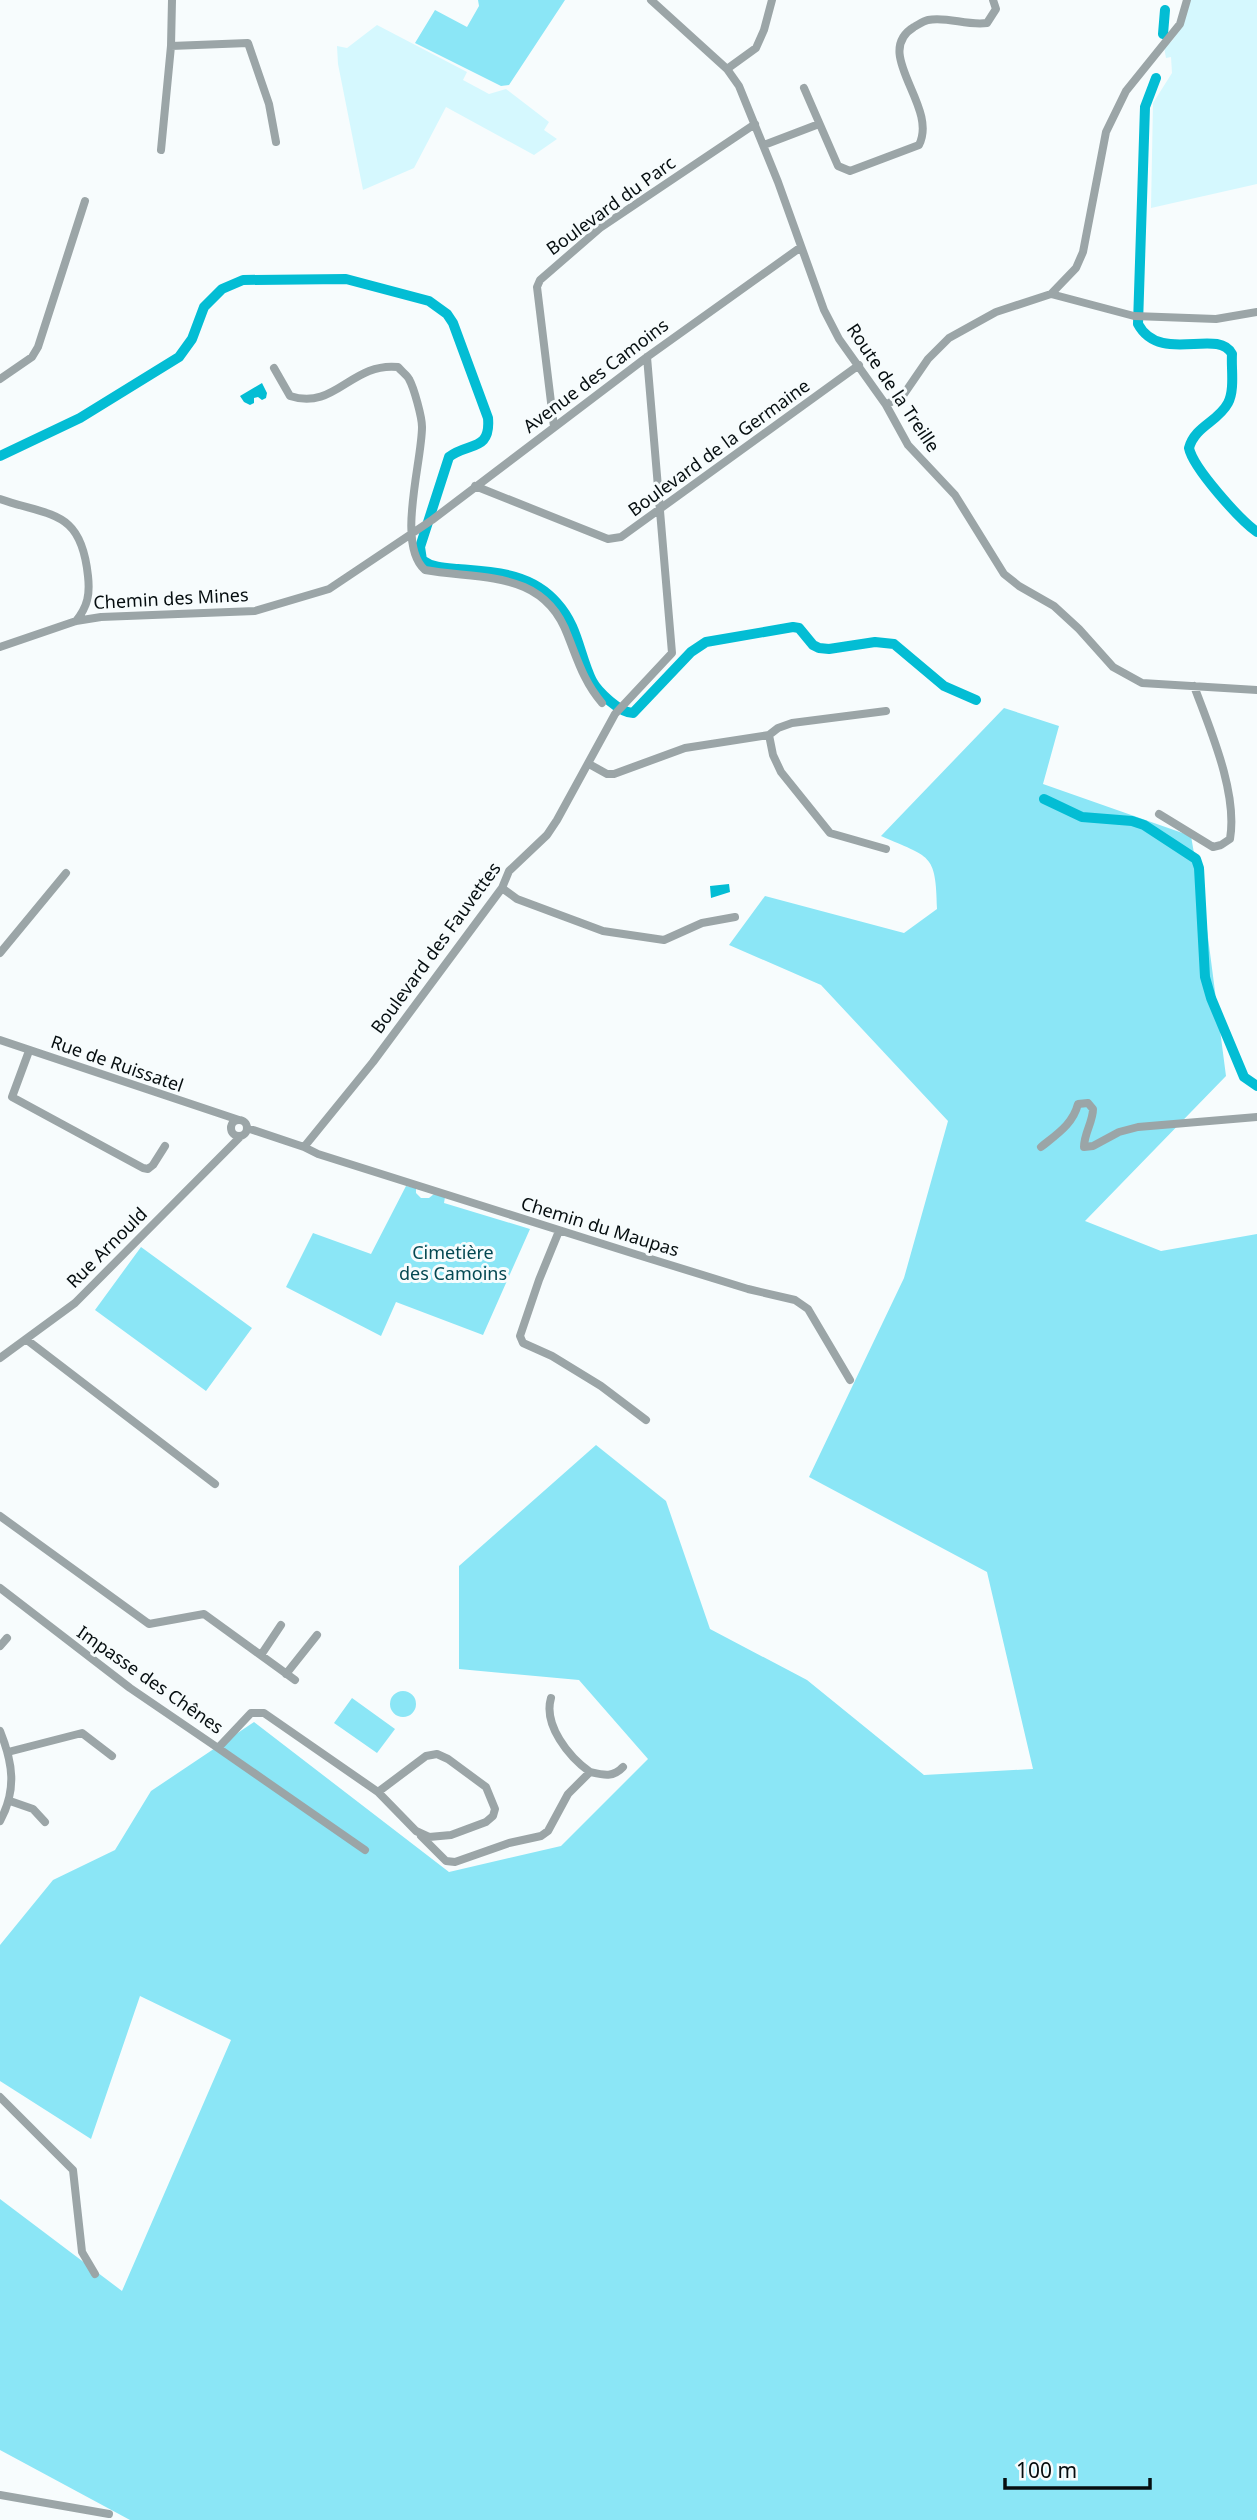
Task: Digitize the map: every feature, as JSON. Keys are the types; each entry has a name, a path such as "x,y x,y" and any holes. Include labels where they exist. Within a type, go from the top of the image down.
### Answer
{"street":[{"path":"161,150 171,46 172,0"},
{"name":"Route de la Treille","path":"651,0 727,69 739,86 764,145 824,310 839,339 886,405 908,445 955,495 1004,574 1054,607 1079,629 1102,656 1125,675 1142,683 1257,690"},
{"path":"727,69 756,48 772,0"},
{"path":"804,88 838,166 850,171 919,145 924,134 924,122 898,55 899,42 905,33 927,20 975,25 987,23 996,9 993,0"},
{"path":"886,405 904,394 928,359 949,338 996,312 1051,294 1076,268 1083,252 1106,132 1115,111 1138,75 1175,32 1187,0"},
{"path":"171,46 248,43 269,104 276,142"},
{"name":"Boulevard du Parc","path":"554,427 537,287 540,279 600,229 755,124"},
{"path":"764,145 819,124"},
{"path":"0,379 32,357 38,347 85,201"},
{"name":"Avenue des Camoins","path":"412,533 647,357 801,247"},
{"path":"1051,294 1139,316 1216,318 1257,312"},
{"name":"Boulevard des Fauvettes","path":"304,1147 373,1062 502,888 509,871 547,835 622,704 672,653 647,357"},
{"name":"Boulevard de la Germaine","path":"475,486 608,539 621,537 661,511 859,365"},
{"path":"274,368 290,396 304,401 320,399 362,373 383,366 398,367 409,379 422,424 411,503 412,533 418,564 425,570 514,582 527,587 545,600 553,607 568,635 586,682 602,703"},
{"path":"0,499 52,514 62,519 78,536 84,550 89,586 88,602 76,621"},
{"name":"Chemin des Mines","path":"0,647 76,621 101,617 256,611 329,589 412,533"},
{"path":"1159,814 1213,847 1230,839 1232,827 1227,788 1194,686"},
{"path":"589,764 607,774 614,774 685,748 769,735 792,723 886,711"},
{"path":"769,735 773,755 781,772 830,833 886,849"},
{"path":"0,953 66,873"},
{"path":"502,888 517,899 603,931 664,940 702,923 735,917"},
{"name":"Rue de Ruissatel","path":"0,1041 224,1117 236,1129"},
{"path":"29,1051 12,1097 143,1168 148,1169 153,1165 165,1146"},
{"path":"1041,1147 1070,1123 1078,1104 1088,1103 1093,1109 1093,1116 1084,1137 1084,1146 1093,1146 1119,1132 1138,1127 1257,1116"},
{"name":"Rue Arnould","path":"0,1358 75,1303 228,1149 236,1129 245,1133 247,1128 304,1147"},
{"name":"Chemin du Maupas","path":"304,1147 318,1154 559,1231 748,1289 795,1300 808,1308 850,1380"},
{"path":"559,1231 520,1336 523,1343 552,1356 601,1386 646,1420"},
{"path":"27,1340 215,1484"},
{"path":"0,1516 149,1624 204,1614 295,1680"},
{"name":"Impasse des Chênes","path":"0,1588 130,1688 218,1748 250,1713 264,1713 378,1792"},
{"path":"261,1655 281,1625"},
{"path":"286,1674 317,1635"},
{"path":"0,1646 7,1638"},
{"path":"551,1698 549,1714 552,1723 576,1760 590,1772 608,1776 618,1773 623,1767"},
{"path":"0,1731 8,1752 12,1782 10,1801 0,1821"},
{"path":"8,1752 82,1733 112,1756"},
{"path":"218,1748 365,1850"},
{"path":"416,1831 429,1838 437,1838 486,1822 493,1816 495,1809 486,1787 448,1759 437,1754 426,1756 378,1792 416,1831 446,1861 455,1862 509,1843 541,1836 554,1825 560,1805 568,1794 590,1772"},
{"path":"10,1801 33,1809 45,1822"},
{"path":"0,2096 73,2170 82,2252 95,2274"},
{"path":"0,2495 109,2514"}],"shaded area":[{"path":"1190,0 1257,0 1257,184 1151,208 1153,103 1172,73 1171,57 1166,58 1164,47 1179,30"},
{"path":"377,25 467,72 463,80 489,94 506,89 549,122 544,130 557,139 534,155 446,107 414,168 363,190 338,64 337,46 347,48"},
{"path":"262,383 267,393 266,398 254,398 254,403 250,405 244,402 240,396"},
{"path":"729,884 730,892 711,898 710,886"}],"green space":[{"path":"478,0 565,0 509,85 501,86 415,43 435,10 467,27 479,6"},
{"path":"1004,708 1059,726 1043,784 1191,836 1206,922 1226,1076 1085,1221 1161,1251 1257,1234 1257,2520 130,2520 0,2450 0,2199 122,2291 231,2040 140,1996 91,2139 0,2081 0,1945 53,1880 115,1850 151,1791 254,1722 449,1872 561,1846 648,1759 579,1680 459,1669 459,1566 596,1445 666,1501 710,1629 807,1680 924,1775 1033,1769 987,1572 809,1477 904,1278 948,1121 821,985 729,945 765,896 904,933 937,909 935,877 927,859 881,836"},
{"name":"Cimetière des Camoins","path":"406,1186 416,1188 416,1193 421,1198 429,1198 434,1194 445,1197 444,1203 530,1229 483,1335 396,1302 381,1336 286,1287 313,1233 371,1254"},
{"path":"141,1247 252,1328 206,1391 95,1310"},
{"path":"403,1691 412,1695 416,1704 412,1713 403,1717 394,1713 390,1704 394,1695"},
{"path":"352,1698 395,1729 377,1753 334,1723"}],"waterway":[{"path":"1163,34 1165,10"},
{"path":"1156,78 1145,107 1138,324 1148,336 1160,342 1214,344 1225,347 1232,354 1232,385 1228,403 1219,415 1196,434 1189,448 1199,468 1218,493 1257,532"},
{"path":"0,456 80,418 179,357 192,339 204,307 222,289 243,280 346,279 429,301 447,314 453,323 488,418 488,429 482,441 449,457 420,547 422,560 439,567 512,576 536,585 547,593 570,621 592,681 616,706 633,713 691,652 706,642 793,627 799,628 813,645 819,648 875,642 894,644 944,686 976,700"},
{"path":"1044,799 1082,817 1132,821 1144,825 1196,859 1199,868 1205,977 1244,1077 1257,1086"}]}
